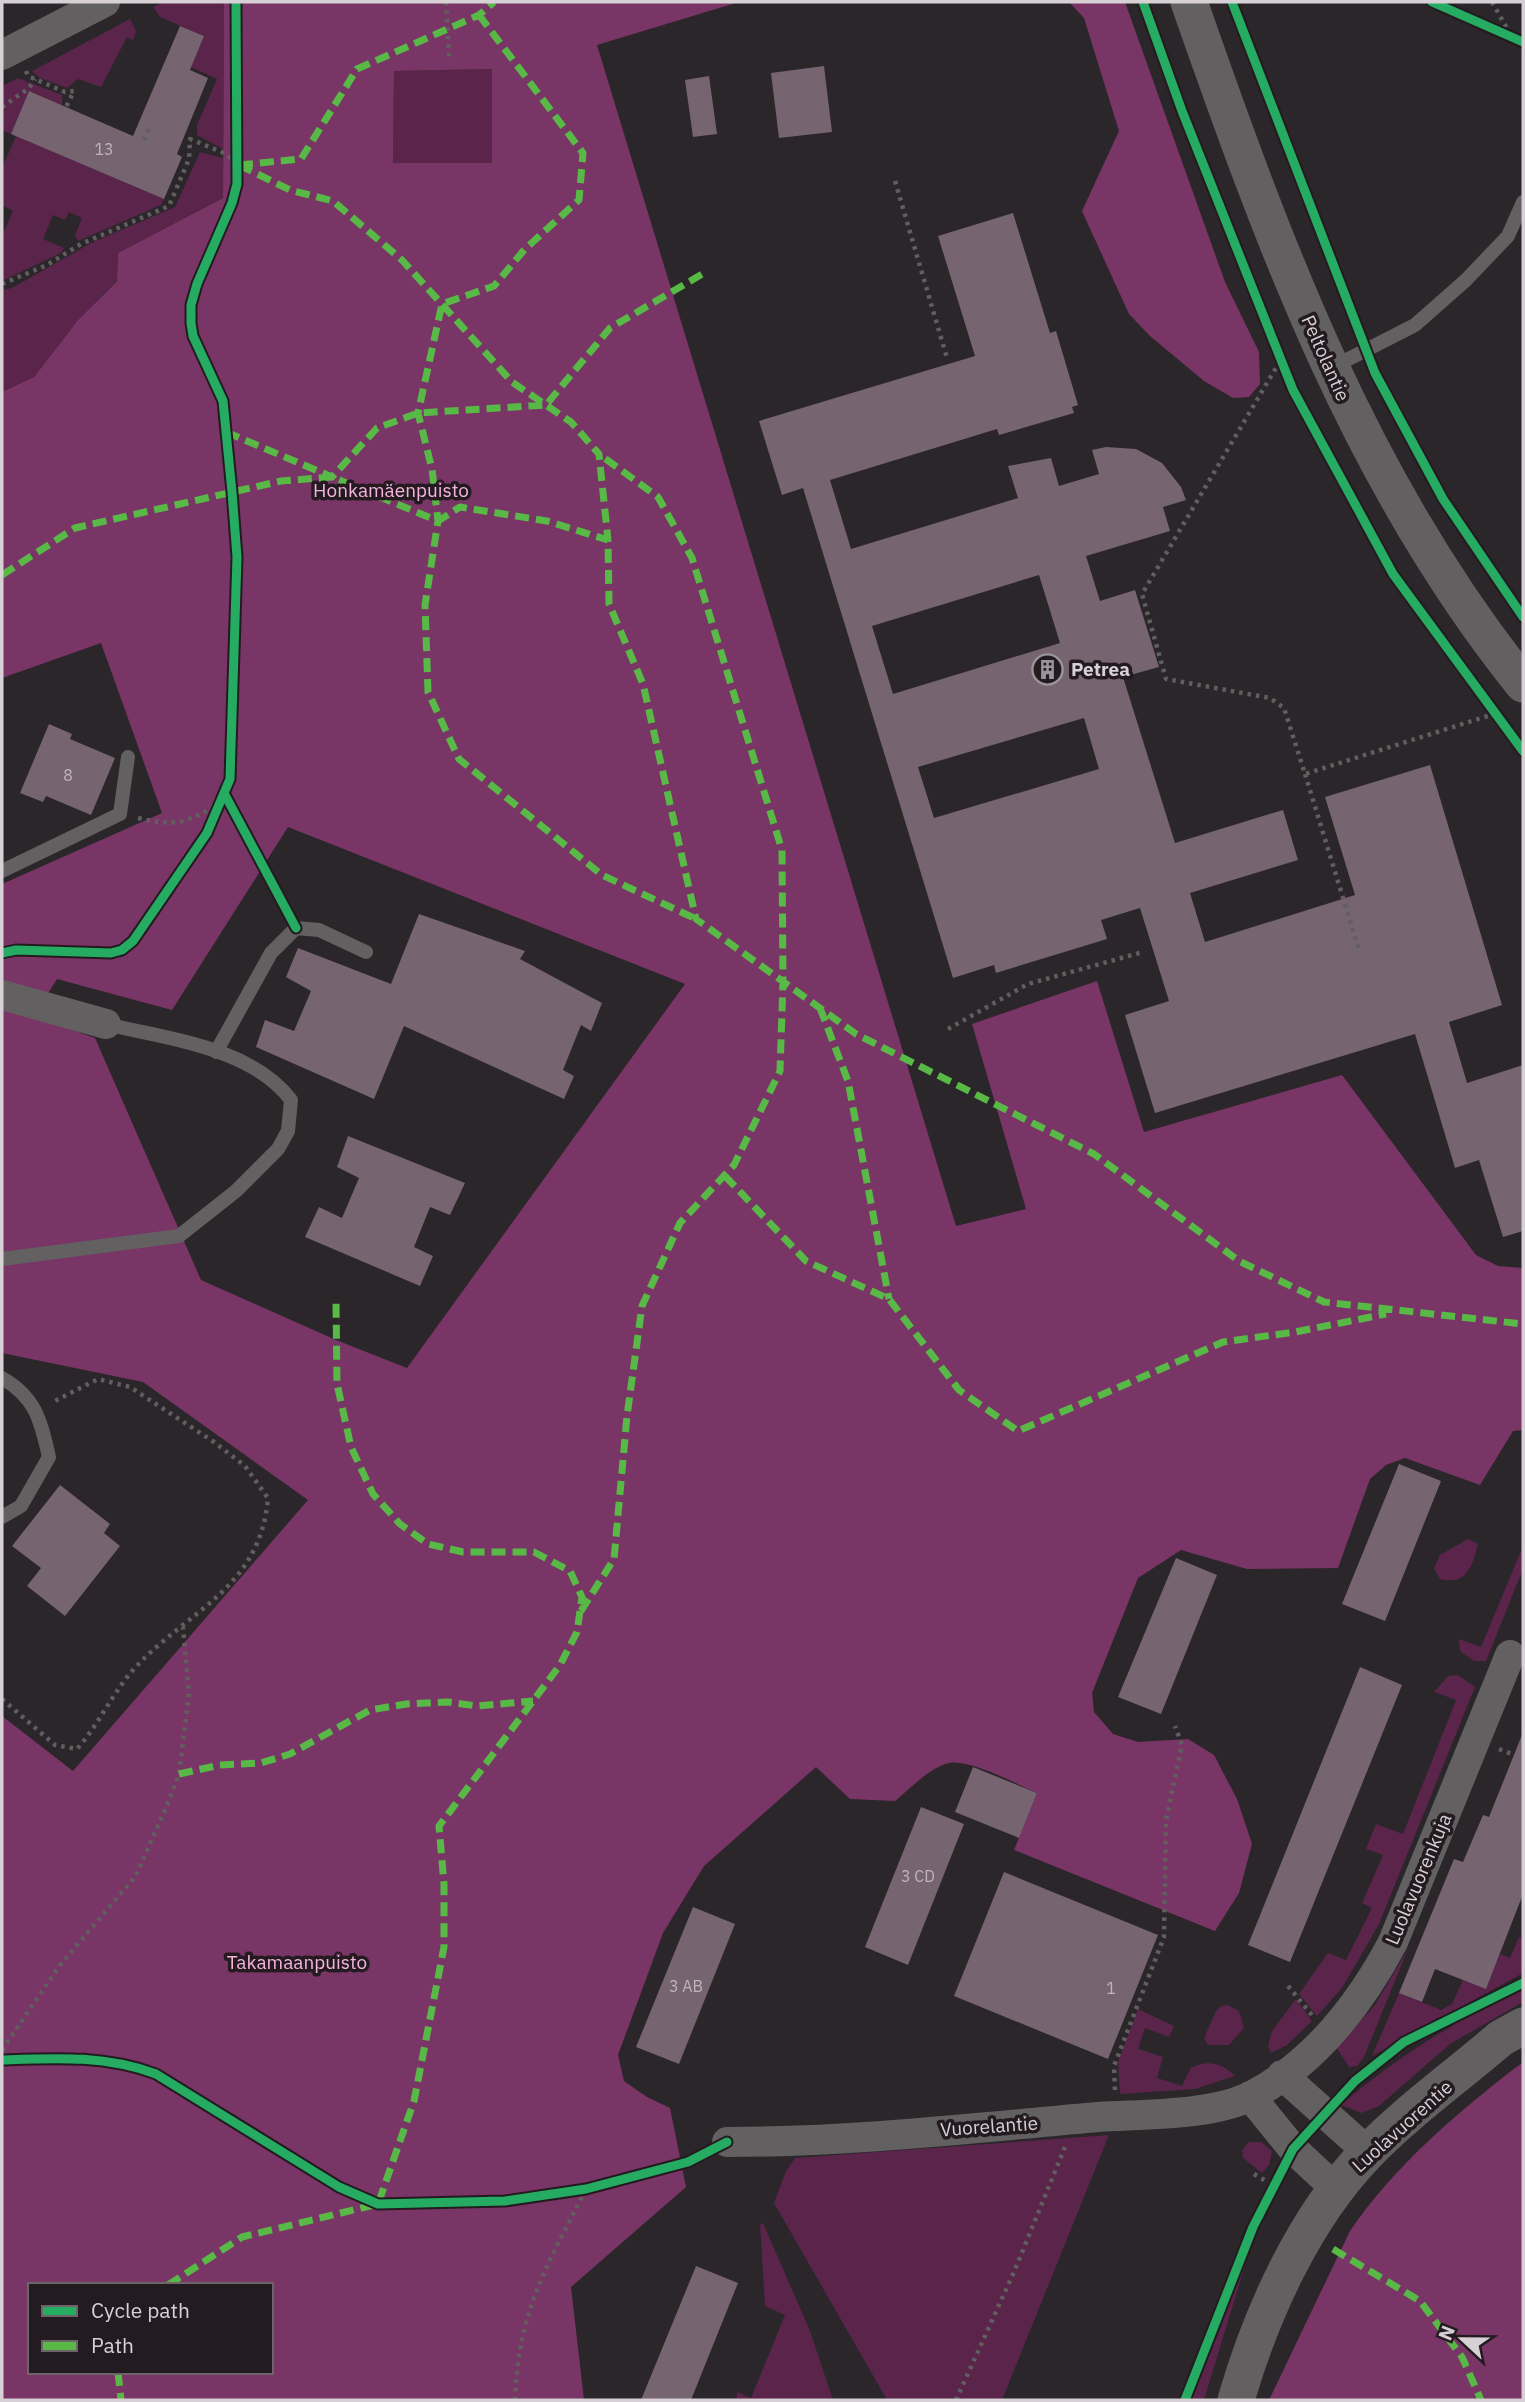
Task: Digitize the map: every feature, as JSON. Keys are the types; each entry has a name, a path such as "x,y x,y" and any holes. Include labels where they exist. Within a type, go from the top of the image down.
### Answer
{"street":[{"path":"13,62 106,2"},
{"name":"Peltolantie","path":"1189,2 1254,183 1324,357 1362,435 1420,540 1523,684"},
{"path":"2,995 106,1024"},
{"name":"Luolavuorenkuja","path":"1282,2076 1335,2028 1377,1973 1393,1942 1510,1655"},
{"name":"Luolavuorentie","path":"1236,2400 1285,2277 1318,2215 1336,2189 1368,2152 1501,2038 1523,2026"},
{"path":"1282,2076 1368,2152"},
{"name":"Vuorelantie","path":"727,2142 1076,2119 1215,2106 1250,2096 1282,2076"},
{"path":"1250,2096 1293,2149 1336,2189"}],"lane":[{"path":"1324,357 1415,324 1466,280 1508,236 1523,202"},
{"path":"2,872 120,814 128,757"},
{"path":"216,1052 271,953 296,928 318,930 366,952"},
{"path":"2,1259 179,1236 236,1191 278,1149 288,1131 291,1100 278,1082 216,1052 106,1024"},
{"path":"2,1378 19,1391 38,1412 49,1457 21,1506 2,1517"}],"path":[{"path":"446,2 449,60"},
{"path":"1492,2 1512,37"},
{"path":"1489,27 1523,41"},
{"path":"13,62 28,76 65,92 74,91 66,107"},
{"path":"2,107 29,88 35,79"},
{"path":"144,140 151,124"},
{"path":"2,284 47,265 81,244 169,206 189,159 190,139 223,153 238,169"},
{"path":"238,169 239,151"},
{"path":"895,181 947,358"},
{"path":"1275,349 1284,371"},
{"path":"1280,361 1324,357"},
{"path":"1280,361 1142,594 1166,679 1270,698 1284,708 1360,953"},
{"path":"1305,774 1497,718 1486,704"},
{"path":"212,823 224,793 230,805"},
{"path":"120,814 173,825 198,818 220,802"},
{"path":"948,1029 1028,984 1143,952"},
{"path":"2,1699 55,1745 77,1749 95,1729 134,1670 235,1581 266,1527 268,1498 245,1466 130,1387 98,1379 67,1392 38,1412"},
{"path":"2,2050 60,1965 135,1877 166,1808 178,1774 189,1694 183,1627"},
{"path":"1116,2098 1114,2066 1164,1937 1166,1820 1182,1745 1175,1726"},
{"path":"1498,1749 1514,1755"},
{"path":"1288,1986 1317,2021"},
{"path":"956,2400 1014,2272 1076,2119"},
{"path":"1254,2174 1272,2187 1293,2149"},
{"path":"573,2191 599,2186"},
{"path":"515,2400 518,2357 530,2303 586,2189"}],"shaded area":[{"path":"164,2 224,2 223,149 197,135 197,125 217,79 191,67 204,36 160,17 153,7"},
{"path":"130,19 136,31 133,40 127,37 101,87 78,79 67,88 40,78 32,71"},
{"path":"493,69 492,163 393,163 394,71"},
{"path":"18,78 62,95 62,105 29,91 11,134 2,130 2,86"},
{"path":"16,136 164,199 161,205 78,241 75,235 82,218 69,212 65,220 53,215 43,239 64,248 61,253 2,281 2,236 13,211 2,205 2,168"},
{"path":"200,152 223,158 223,198 118,253 117,280 78,320 34,377 2,392 2,290 12,288 91,243 175,207"},
{"path":"1468,1539 1478,1544 1471,1567 1456,1580 1440,1579 1434,1568 1440,1555"},
{"path":"1523,1546 1523,1569 1486,1661 1474,1661 1460,1651 1459,1639 1481,1647"},
{"path":"1458,1675 1475,1687 1379,1924 1342,1988 1317,2016 1299,1994 1328,1953 1346,1960 1372,1908 1362,1903 1383,1855 1366,1849 1376,1824 1403,1834 1456,1700 1434,1692 1448,1676"},
{"path":"1519,1937 1523,1939 1523,1973 1372,2056 1399,1993 1441,2010 1452,2004 1463,1980 1486,1988 1500,1954 1510,1958"},
{"path":"1408,1949 1364,2057 1357,2066 1349,2067 1336,2047 1375,2005"},
{"path":"1523,1987 1523,2002 1450,2044 1379,2106 1362,2113 1341,2105 1428,2040"},
{"path":"1296,1999 1312,2021 1287,2045 1271,2053 1268,2046 1272,2031"},
{"path":"1228,2005 1239,2011 1244,2028 1229,2045 1208,2045 1204,2038 1221,2006"},
{"path":"1138,2009 1174,2026 1169,2037 1145,2028 1138,2049 1163,2057 1157,2078 1182,2086 1191,2068 1209,2063 1220,2065 1235,2076 1195,2089 1120,2094 1118,2062"},
{"path":"1109,2135 1002,2400 887,2400 774,2203 786,2171 795,2158"},
{"path":"1249,2142 1261,2142 1272,2151 1269,2165 1262,2173 1243,2158 1242,2150"},
{"path":"763,2223 810,2331 833,2400 736,2400 737,2392 751,2398 785,2315 765,2306 760,2224"},
{"path":"1247,2259 1204,2400 1191,2400"}],"green space":[{"path":"224,2 739,2 597,45 956,1226 1026,1209 972,1024 1097,981 1144,1132 1342,1075 1476,1255 1498,1266 1523,1268 1523,1430 1513,1431 1480,1485 1405,1458 1386,1465 1370,1479 1338,1568 1247,1569 1181,1550 1138,1578 1092,1693 1094,1712 1113,1734 1138,1742 1188,1739 1214,1755 1237,1799 1252,1844 1239,1893 1215,1931 1014,1850 1037,1793 993,1773 958,1763 949,1763 935,1769 895,1801 850,1799 816,1767 704,1866 663,1933 618,2055 624,2081 647,2097 670,2108 686,2187 571,2287 584,2400 2,2400 2,1716 73,1771 308,1500 143,1382 2,1353 2,1005 95,1038 201,1280 336,1340 407,1368 685,984 288,827 172,1010 57,979 45,998 2,986 2,884 162,813 101,643 2,678 2,392 34,377 78,320 117,281 118,253 223,198","holes":["492,69 492,163 393,163 394,71"]},
{"path":"1069,2 1125,2 1225,282 1259,352 1260,384 1249,397 1233,398 1204,381 1150,336 1129,314 1082,211 1119,131 1084,18"},
{"path":"1523,2062 1523,2400 1269,2400 1350,2231 1368,2207 1430,2140"}],"building":[{"path":"180,26 204,36 190,70 208,78 177,154 182,157 164,199 11,134 29,91 133,136"},
{"path":"824,66 832,132 779,138 771,73"},
{"path":"709,76 717,134 693,137 685,80"},
{"name":"Petrea","path":"1013,213 1050,333 1056,331 1078,405 1072,407 1074,413 999,435 997,429 830,480 851,549 1018,498 1008,466 1051,458 1059,486 1099,474 1092,450 1106,447 1136,449 1162,463 1181,487 1186,500 1163,507 1170,531 1086,556 1100,601 1135,590 1159,667 1123,677 1175,843 1283,810 1298,860 1190,893 1205,942 1355,895 1325,797 1430,765 1502,1005 1449,1022 1467,1083 1523,1065 1523,1231 1503,1237 1479,1160 1455,1168 1415,1034 1155,1113 1125,1015 1169,1001 1140,908 1101,920 1107,939 996,973 994,965 953,978 803,488 782,495 759,421 975,356 938,236","holes":["1039,575 1060,643 893,694 872,626","1084,718 1099,769 934,818 918,767"]},
{"path":"49,724 72,734 70,739 115,758 91,815 46,796 43,802 20,793"},
{"path":"419,914 525,951 520,959 602,1003 591,1031 581,1025 563,1070 574,1076 564,1099 404,1026 374,1099 256,1047 265,1020 294,1031 311,991 286,977 298,948 391,984"},
{"path":"348,1136 465,1183 450,1215 430,1207 414,1247 433,1256 420,1286 305,1237 319,1207 342,1218 359,1178 337,1167"},
{"path":"1399,1464 1441,1481 1385,1621 1342,1604"},
{"path":"60,1485 110,1524 104,1533 120,1546 65,1616 27,1586 41,1568 12,1546"},
{"path":"1176,1558 1217,1575 1161,1714 1118,1697"},
{"path":"1360,1667 1402,1685 1290,1962 1248,1945"},
{"path":"1522,1735 1523,1894 1486,1989 1435,1969 1422,2002 1399,1993 1454,1859 1463,1862 1483,1815 1489,1817"},
{"path":"973,1767 1037,1793 1019,1838 955,1812"},
{"path":"921,1807 964,1824 908,1965 865,1947"},
{"path":"1004,1872 1158,1935 1108,2059 954,1996"},
{"path":"693,1907 735,1924 679,2064 636,2047"},
{"path":"696,2266 738,2283 691,2400 641,2400"}],"marked path":[{"path":"239,165 301,159 357,69 479,15 494,2"},
{"path":"479,15 583,153 579,200 525,249 494,286 442,304 418,413 432,469 438,521 425,605 428,692 459,759 602,875 696,919"},
{"path":"239,165 290,190 333,201 402,260 512,382 571,422 599,454 608,540"},
{"path":"226,432 332,477 377,428 418,413 546,405 610,328 704,273"},
{"path":"581,1611 614,1559 627,1416 642,1306 680,1223 734,1165 780,1071 783,981 782,850 692,558 658,497 599,454"},
{"path":"2,575 75,528 281,481 332,477 438,521 460,507 547,521 608,540 609,604 643,684 696,919 856,1034 1094,1154 1239,1261 1324,1302 1523,1324"},
{"path":"820,1008 848,1081 889,1299"},
{"path":"725,1176 806,1261 889,1299 959,1390 1018,1431 1223,1342 1295,1332 1386,1314"},
{"path":"171,2283 242,2237 378,2204 414,2101 444,1947 444,1884 439,1826 560,1665 577,1632 582,1597 570,1571 534,1552 463,1552 428,1544 400,1524 373,1494 351,1447 337,1384 336,1302"},
{"path":"179,1774 220,1765 261,1763 290,1754 370,1710 406,1704 448,1702 477,1706 533,1701"},
{"path":"1333,2249 1420,2301 1462,2357 1481,2400"},
{"path":"118,2374 121,2400"}],"cycle path":[{"path":"2,953 16,950 111,953 122,950 133,941 207,833 230,779 237,557 232,492 223,401 193,336 191,305 237,184 236,2"},
{"path":"1143,2 1182,111 1293,390 1393,574 1523,751"},
{"path":"1232,2 1375,373 1443,499 1523,617"},
{"path":"1432,2 1523,42"},
{"path":"224,793 296,928"},
{"path":"1185,2400 1253,2227 1293,2149 1355,2081 1404,2042 1523,1983"},
{"path":"2,2060 99,2061 156,2074 339,2187 378,2204 505,2201 586,2189 688,2162 727,2142"}],"place":[{"name":"Petrea","path":"1048,669"}],"park label":[{"name":"Honkamäenpuisto","path":"391,490"},
{"name":"Takamaanpuisto","path":"297,1962"}]}
